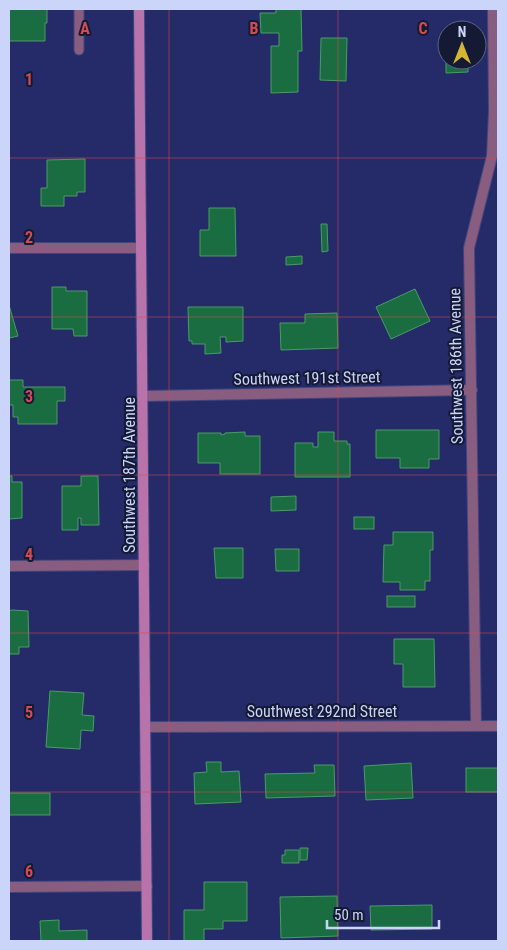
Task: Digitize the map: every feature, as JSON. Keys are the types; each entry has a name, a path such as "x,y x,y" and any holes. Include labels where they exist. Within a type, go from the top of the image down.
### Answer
{"street":[{"name":"Southwest 187th Avenue","path":"139,9 147,941"},
{"name":"Southwest 186th Avenue","path":"476,726 469,248 492,156 494,111 493,9"},
{"path":"9,248 141,248"},
{"name":"Southwest 191st Street","path":"143,396 472,390"},
{"path":"9,566 144,565"},
{"name":"Southwest 292nd Street","path":"146,727 498,726"},
{"path":"9,887 147,886"}],"lane":[{"path":"79,9 79,50"}],"building":[{"path":"9,9 47,9 45,41 9,41"},
{"path":"276,9 301,9 302,51 298,51 298,92 271,93 271,46 279,46 279,33 261,33 260,13 276,13"},
{"path":"321,38 347,38 346,81 320,80"},
{"path":"446,70 468,70 468,72 446,73"},
{"path":"85,159 85,192 77,192 77,196 64,196 64,206 41,206 41,188 47,188 47,160"},
{"path":"209,208 235,208 236,256 200,256 200,230 209,230"},
{"path":"321,224 327,224 328,251 322,252"},
{"path":"302,256 302,264 286,265 286,257"},
{"path":"52,287 66,287 66,291 87,291 87,336 74,336 73,329 52,329"},
{"path":"415,289 430,321 391,339 376,307"},
{"path":"9,305 18,336 9,338"},
{"path":"188,307 243,307 243,341 226,342 226,337 220,337 221,353 205,354 205,344 192,344 192,341 189,341"},
{"path":"337,313 338,348 281,350 280,323 305,323 305,314"},
{"path":"9,380 23,380 23,387 65,387 65,401 57,401 57,424 18,424 18,417 13,417 13,405 9,405"},
{"path":"376,430 439,430 439,459 429,459 429,468 400,468 400,458 376,458"},
{"path":"245,432 245,436 260,436 260,474 220,474 220,463 198,463 198,433 221,433 221,435"},
{"path":"318,432 334,432 334,441 347,441 347,444 350,444 350,477 295,477 295,443 313,443 313,447 318,447"},
{"path":"9,476 12,476 12,482 22,482 22,518 9,519"},
{"path":"81,476 98,476 99,525 81,525 81,518 78,518 78,530 62,530 62,486 81,486"},
{"path":"296,496 296,510 271,511 271,497"},
{"path":"354,517 374,517 374,529 354,529"},
{"path":"393,532 433,532 433,550 430,550 430,581 425,581 425,590 400,590 400,582 383,582 384,545 393,545"},
{"path":"214,548 243,548 243,578 216,578"},
{"path":"275,549 299,549 299,571 276,571"},
{"path":"387,596 415,596 415,607 387,607"},
{"path":"9,611 28,611 29,647 19,647 19,654 9,654"},
{"path":"394,639 434,639 435,687 403,687 403,664 394,664"},
{"path":"50,691 84,693 82,715 94,716 93,731 81,730 80,749 46,747"},
{"path":"206,762 221,762 221,772 239,771 241,802 195,804 194,773 207,772"},
{"path":"411,763 413,798 366,800 364,766"},
{"path":"314,765 334,765 335,796 266,798 265,774 315,773"},
{"path":"466,768 498,768 498,792 466,792"},
{"path":"9,793 50,793 50,815 9,815"},
{"path":"300,848 308,848 307,860 300,860"},
{"path":"285,850 299,850 299,863 282,863 282,855 285,855"},
{"path":"204,882 247,882 247,921 223,921 223,929 204,929 204,941 184,941 184,910 204,910"},
{"path":"337,896 338,936 281,938 280,897"},
{"path":"432,905 432,929 371,930 370,906"},
{"path":"59,920 59,931 87,930 87,941 41,941 40,921"}]}
